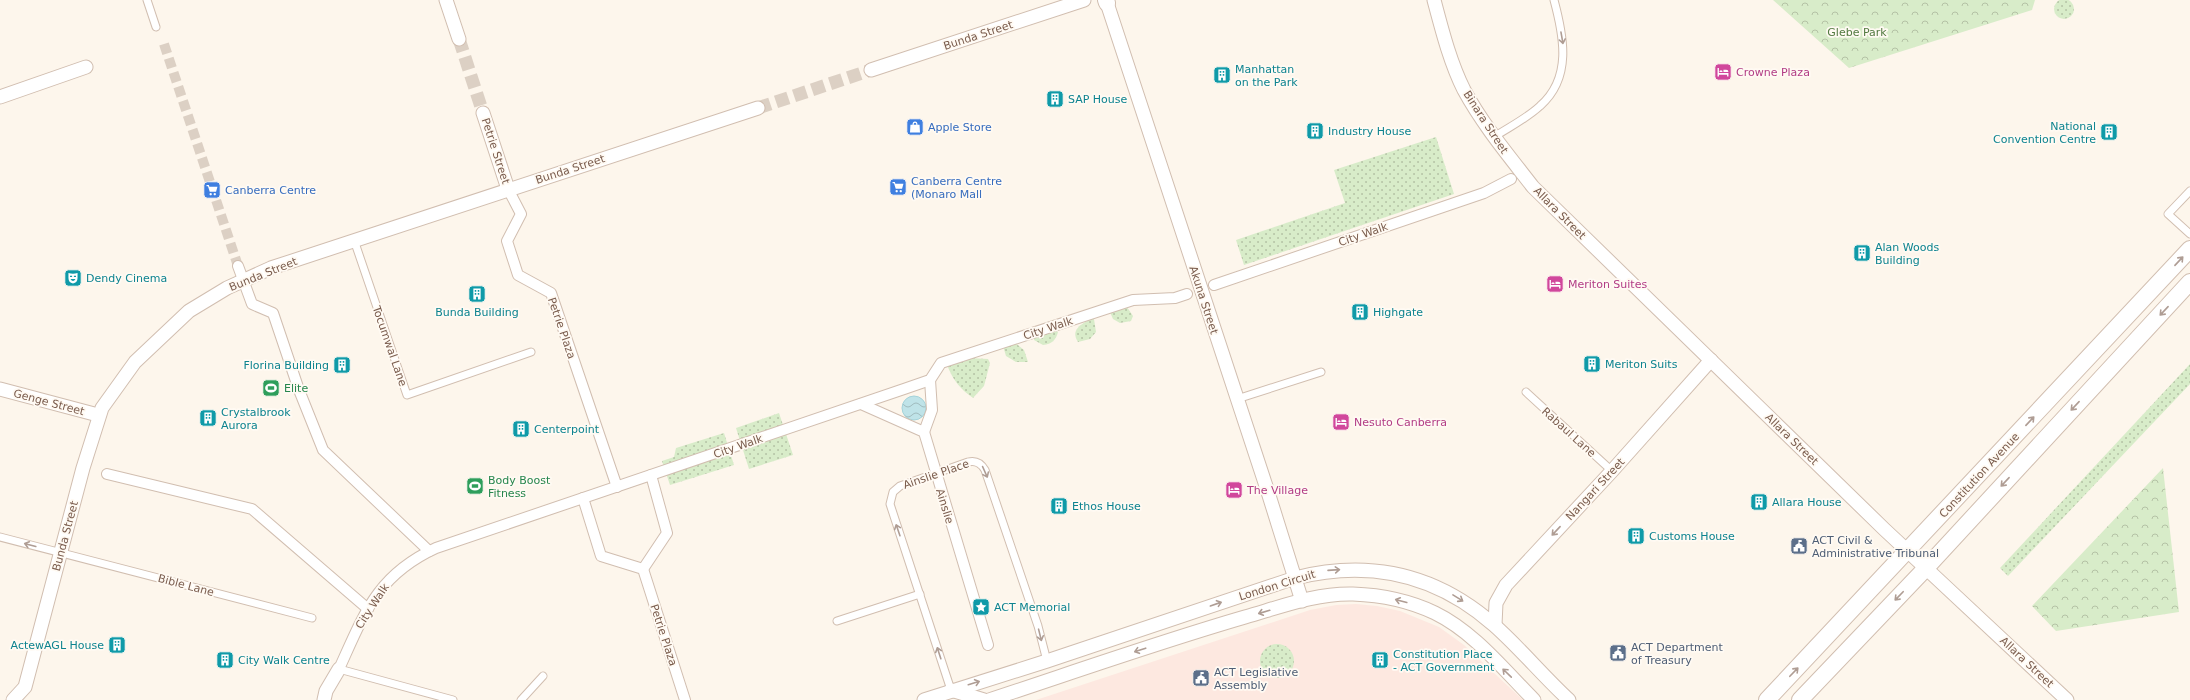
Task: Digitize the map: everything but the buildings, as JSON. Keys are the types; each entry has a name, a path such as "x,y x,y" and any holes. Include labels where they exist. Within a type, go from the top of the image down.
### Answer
{"street":[{"path":"446,0 459,39"},
{"name":"Bunda Street","path":"871,70 1084,0"},
{"name":"Binara Street","path":"1434,0 1449,51 1464,89 1517,176"},
{"name":"Akuna Street","path":"1106,1 1296,578 1302,601"},
{"path":"0,96 86,67"},
{"name":"Bunda Street","path":"13,700 25,687 98,415 110,395 135,362 189,312 227,288 271,268 758,108"},
{"name":"Petrie Street","path":"483,113 508,189"},
{"name":"City Walk","path":"1214,285 1484,193 1517,176"},
{"name":"Allara Street","path":"1517,176 1533,187 1908,552 2067,700"},
{"name":"Petrie Plaza","path":"508,189 521,214 507,242 518,275 551,293 617,487"},
{"name":"Constitution Avenue","path":"1767,700 1908,552 2190,249"},
{"path":"238,266 252,304 273,313 299,390 323,450 429,551"},
{"path":"1800,700 1926,568 2190,282"},
{"name":"City Walk","path":"338,670 368,609 381,589 400,569 429,551 930,380 941,363 1133,300 1175,298 1187,294"},
{"name":"Nangari Street","path":"1495,626 1496,603 1506,584 1612,471 1711,360"},
{"path":"861,404 924,432 932,410 930,380"},
{"name":"Genge Street","path":"0,389 98,415"},
{"name":"Ainslie","path":"924,432 935,474 988,645"},
{"path":"107,474 252,508 368,609"},
{"path":"583,498 601,556 643,569 667,533 651,475"},
{"name":"Petrie Plaza","path":"643,569 686,700"},
{"name":"London Circuit","path":"924,700 1047,661 1296,578 1327,571 1348,569 1394,573 1432,584 1454,595 1495,626 1569,700"},
{"name":"London Circuit","path":"989,700 1208,628 1302,601 1353,594 1398,600 1435,613 1462,629 1534,700"},
{"path":"1030,687 1041,673 1047,661"},
{"path":"324,700 326,691 338,670"},
{"path":"952,690 984,700"}],"lane":[{"path":"147,0 156,27"},
{"path":"1494,137 1540,106 1553,92 1560,74 1564,51 1554,0"},
{"path":"2190,191 2168,214 2190,234"},
{"name":"Tocumwal Lane","path":"354,240 406,395 531,352"},
{"path":"1237,399 1321,372"},
{"name":"Rabaul Lane","path":"1526,392 1612,471"},
{"name":"Ainslie Place","path":"952,690 891,509 890,498 900,486 972,461 983,466 1038,626 1047,661"},
{"name":"Bible Lane","path":"0,537 312,618"},
{"path":"837,621 920,594"},
{"path":"338,670 453,700"},
{"path":"521,700 543,676"}],"shaded area":[{"path":"1356,604 1377,606 1400,611 1439,627 1464,645 1523,700 1036,700 1310,610 1336,605"}],"green space":[{"path":"2064,-1 2071,2 2074,9 2071,16 2064,19 2057,16 2054,9 2057,2"},
{"name":"Glebe Park","path":"1773,0 2035,0 2032,10 1849,68"},
{"path":"1436,137 1454,194 1244,265 1236,240 1345,203 1334,170"},
{"path":"1127,307 1133,316 1131,321 1120,323 1113,319 1109,310"},
{"path":"1094,319 1096,332 1090,339 1078,342 1075,334 1076,331 1080,325"},
{"path":"1055,330 1058,332 1056,337 1049,344 1043,345 1034,340 1034,337"},
{"path":"1014,342 1024,350 1028,362 1016,362 1006,356 1003,346"},
{"path":"969,358 988,359 990,363 984,386 973,398 957,384 947,365"},
{"path":"2190,364 2190,384 2008,576 2000,568"},
{"path":"779,413 793,455 749,469 736,428"},
{"path":"724,433 734,465 670,485 662,461 674,457 676,448"},
{"path":"2163,468 2179,612 2056,631 2032,606"},
{"path":"1280,644 1289,649 1293,654 1293,668 1289,673 1284,677 1274,678 1270,677 1261,668 1260,658 1261,654 1270,645"}],"water":[{"path":"914,396 923,399 926,408 923,417 914,420 905,417 902,408 905,399"}],"tunnel":[{"path":"459,39 483,113"},
{"path":"164,44 238,266"},
{"path":"758,108 871,70"}],"place":[{"name":"Crowne Plaza","path":"1723,72"},
{"name":"Manhattan on the Park","path":"1222,75"},
{"name":"SAP House","path":"1055,99"},
{"name":"Apple Store","path":"915,127"},
{"name":"Industry House","path":"1315,131"},
{"name":"National Convention Centre","path":"2109,132"},
{"name":"Canberra Centre (Monaro Mall","path":"898,187"},
{"name":"Canberra Centre","path":"212,190"},
{"name":"Alan Woods Building","path":"1862,253"},
{"name":"Dendy Cinema","path":"73,278"},
{"name":"Meriton Suites","path":"1555,284"},
{"name":"Bunda Building","path":"477,294"},
{"name":"Highgate","path":"1360,312"},
{"name":"Meriton Suits","path":"1592,364"},
{"name":"Florina Building","path":"342,365"},
{"name":"Elite","path":"271,388"},
{"name":"Crystalbrook Aurora","path":"208,418"},
{"name":"Nesuto Canberra","path":"1341,422"},
{"name":"Centerpoint","path":"521,429"},
{"name":"Body Boost Fitness","path":"475,486"},
{"name":"The Village","path":"1234,490"},
{"name":"Allara House","path":"1759,502"},
{"name":"Ethos House","path":"1059,506"},
{"name":"Customs House","path":"1636,536"},
{"name":"ACT Civil & Administrative Tribunal","path":"1799,546"},
{"name":"ACT Memorial","path":"981,607"},
{"name":"ActewAGL House","path":"117,645"},
{"name":"ACT Department of Treasury","path":"1618,653"},
{"name":"City Walk Centre","path":"225,660"},
{"name":"Constitution Place - ACT Government","path":"1380,660"},
{"name":"ACT Legislative Assembly","path":"1201,678"}]}
